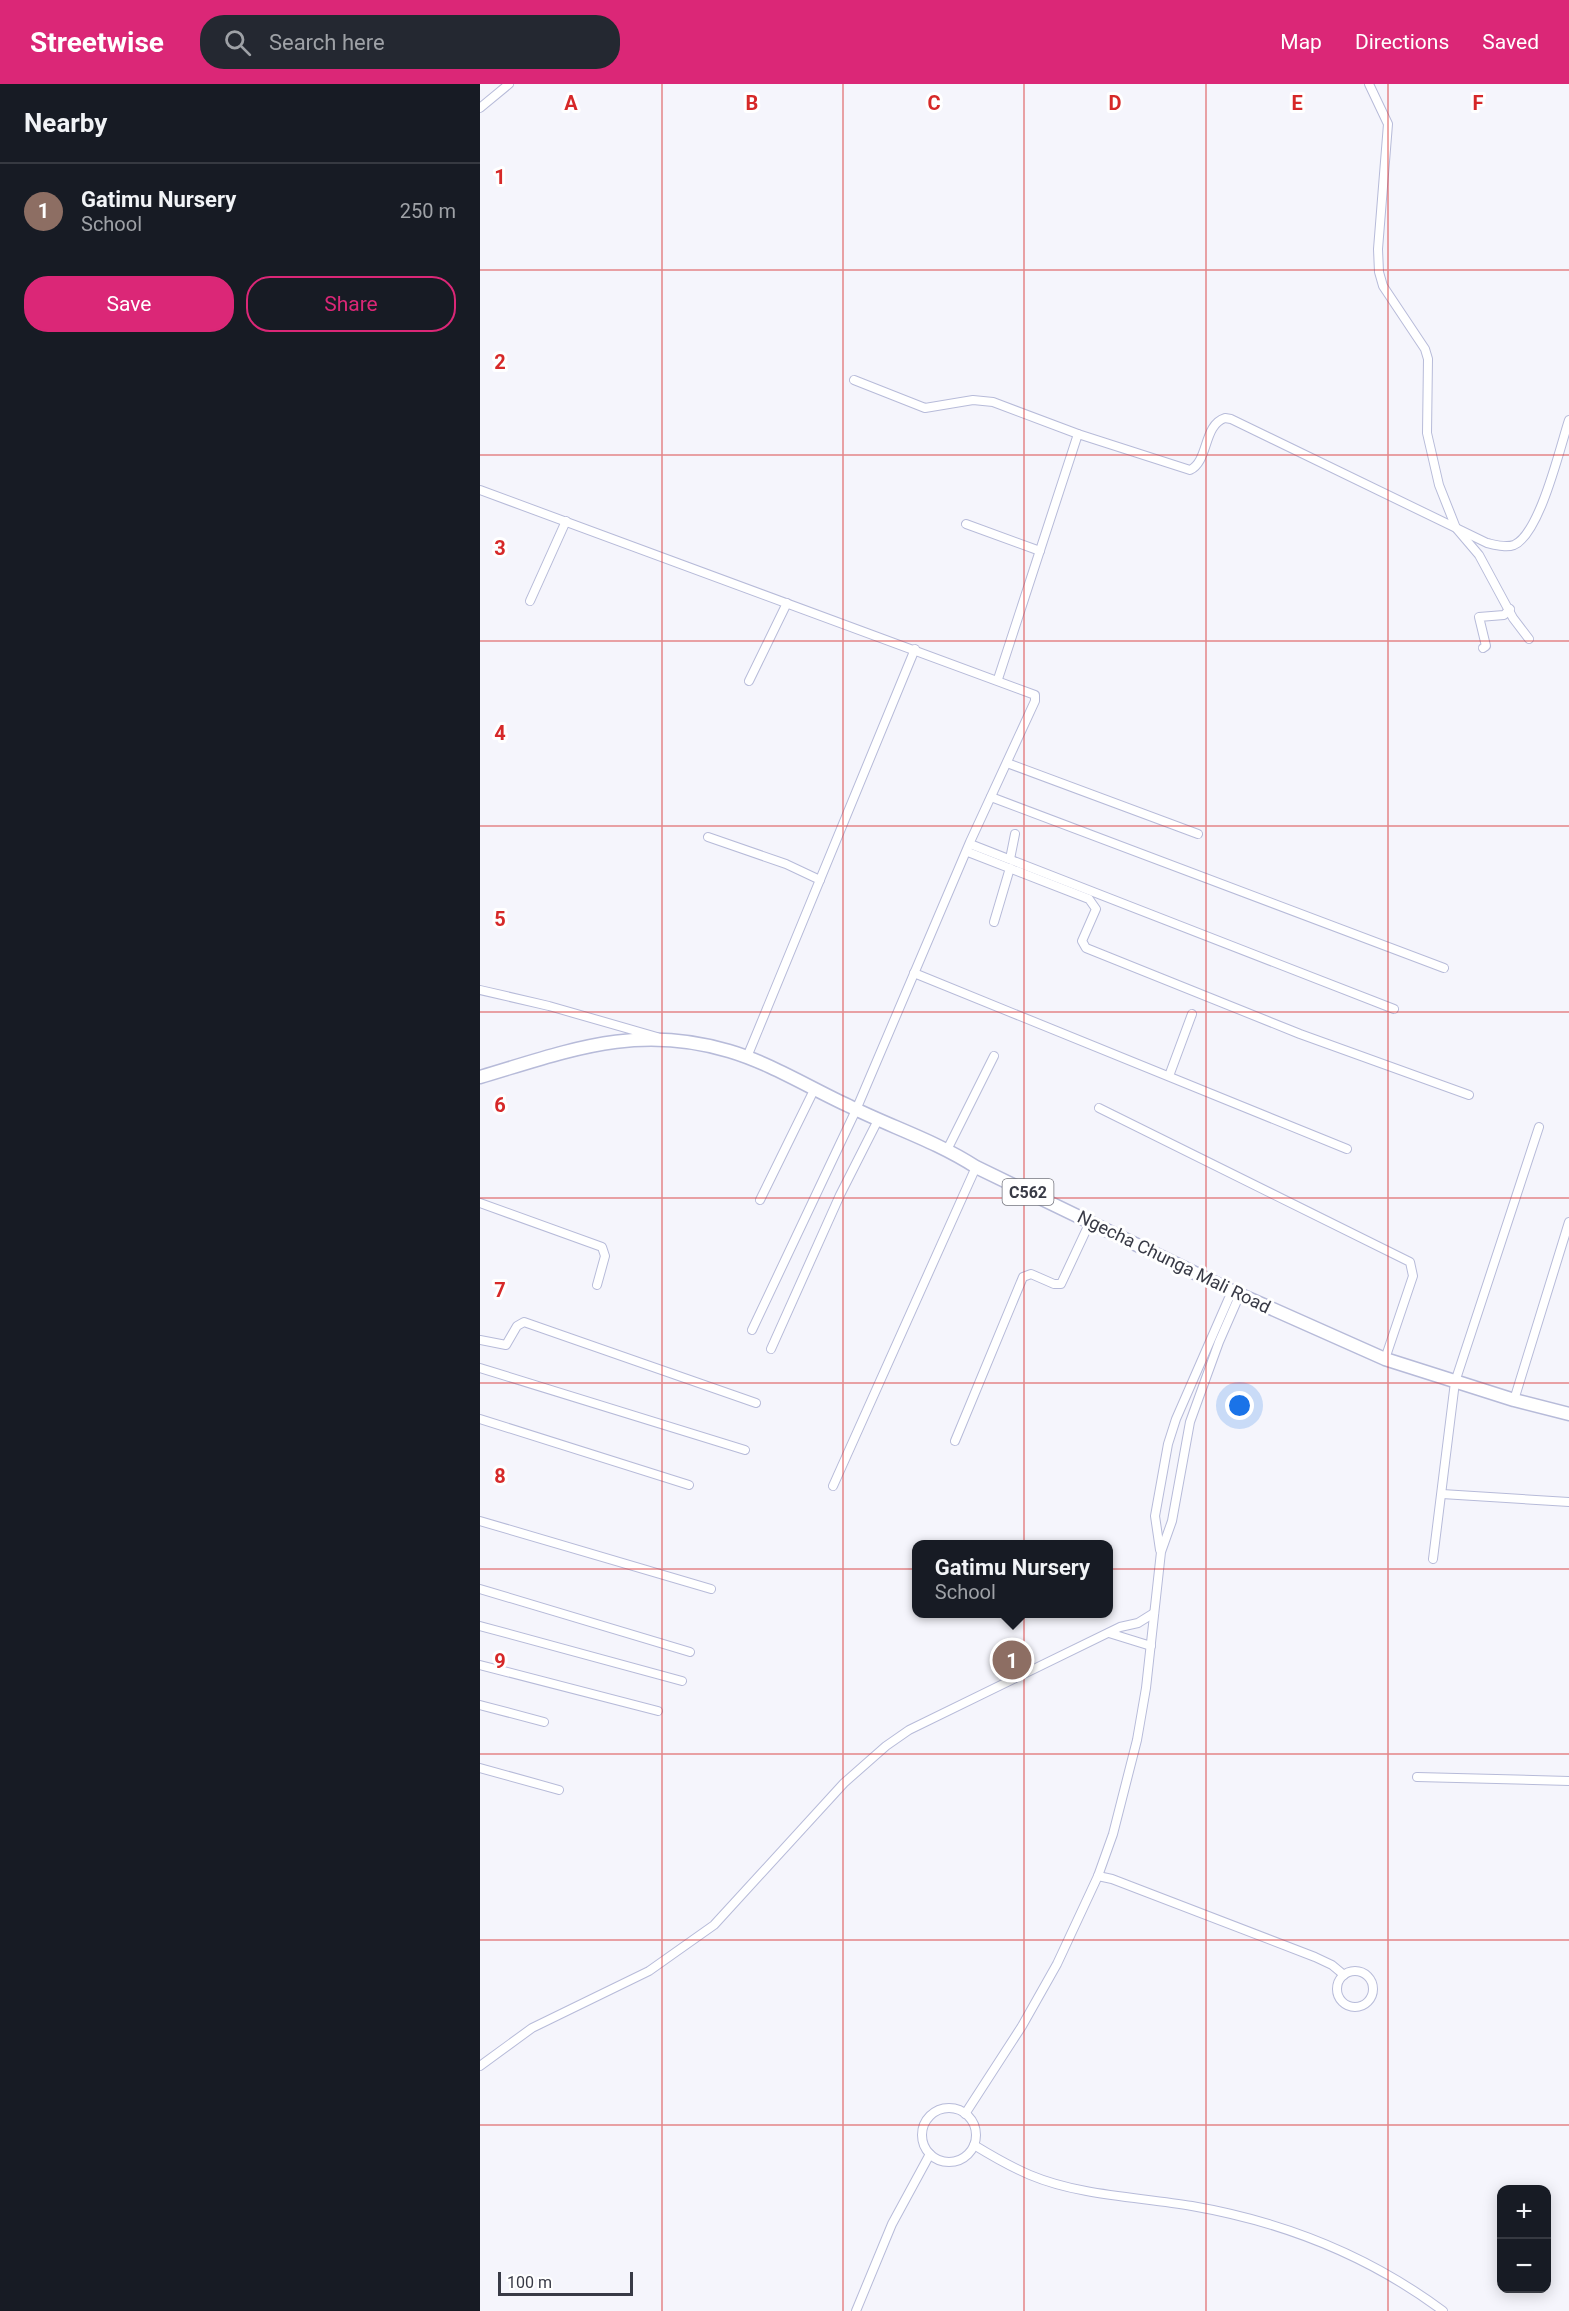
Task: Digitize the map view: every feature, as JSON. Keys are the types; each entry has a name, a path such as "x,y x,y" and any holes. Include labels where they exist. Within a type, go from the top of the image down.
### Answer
{"main road":[{"name":"Ngecha Chunga Mali Road","path":"480,1077 591,1044 616,1040 664,1039 701,1044 747,1057 878,1120 948,1148 976,1167 1236,1293 1385,1359 1514,1400 1569,1414"}],"street":[{"path":"480,108 509,84"},
{"path":"1369,84 1388,124 1378,249 1379,272 1391,300 1425,349 1428,359 1427,433 1431,458 1456,528 1479,555 1529,639"},
{"path":"854,380 925,408 973,400 993,402 1078,434 1190,470 1197,464 1217,422 1225,418 1231,419 1487,543 1505,546 1515,545 1537,520 1569,420"},
{"path":"998,679 1078,434"},
{"path":"480,490 1033,692 1036,698 856,1110 752,1330"},
{"path":"530,601 566,521"},
{"path":"966,524 1040,551"},
{"path":"749,681 787,603"},
{"path":"1483,648 1485,641 1479,617 1504,615 1510,609"},
{"path":"747,1057 915,649"},
{"path":"1007,763 1198,834"},
{"path":"991,797 1444,968"},
{"path":"994,922 1010,864 1015,834"},
{"path":"708,837 786,864 820,880"},
{"path":"969,848 1394,1009"},
{"path":"1010,864 1079,894 1094,904 1096,909 1082,941 1086,948 1300,1034 1469,1095"},
{"path":"914,973 1347,1149"},
{"path":"480,990 549,1006 664,1039"},
{"path":"1169,1076 1192,1014"},
{"path":"948,1148 994,1056"},
{"path":"760,1200 814,1090"},
{"path":"1100,1108 1410,1262 1413,1276 1385,1359"},
{"path":"771,1349 840,1195 878,1120"},
{"path":"1433,1559 1455,1382 1539,1127"},
{"path":"833,1486 976,1167"},
{"path":"480,1203 602,1247 605,1257 597,1285"},
{"path":"955,1441 1023,1277 1031,1274 1054,1284 1061,1284 1090,1222"},
{"path":"1514,1400 1569,1222"},
{"path":"1161,1552 1155,1516 1168,1444 1176,1419 1236,1293"},
{"path":"965,2114 1034,2005 1057,1964 1098,1876 1113,1834 1137,1740 1151,1646 1161,1552 1172,1521 1190,1422 1236,1293"},
{"path":"480,1340 506,1345 517,1326 524,1322 756,1403"},
{"path":"480,1368 746,1450"},
{"path":"480,1419 688,1485"},
{"path":"1442,1494 1569,1502"},
{"path":"480,1521 711,1589"},
{"path":"480,1589 690,1652"},
{"path":"480,2066 532,2028 649,1971 714,1925 844,1783 886,1746 926,1722 1109,1633 1138,1623 1154,1613"},
{"path":"480,1626 682,1681"},
{"path":"1109,1633 1151,1646"},
{"path":"480,1665 658,1711"},
{"path":"480,1705 544,1722"},
{"path":"480,1768 559,1790"},
{"path":"1417,1777 1569,1781"},
{"path":"1098,1876 1315,1957 1332,1965 1344,1975"},
{"path":"1359,1971 1369,1977 1373,1994 1366,2004 1354,2007 1340,1999 1337,1987 1344,1975 1359,1971"},
{"path":"948,2108 965,2114 975,2127 974,2145 963,2158 955,2161 938,2159 930,2154 925,2147 922,2130 931,2115 948,2108"},
{"path":"974,2145 1032,2176 1071,2186 1194,2206 1294,2231 1337,2247 1377,2268 1443,2311"},
{"path":"856,2311 892,2224 930,2154"}],"place":[{"name":"Gatimu Nursery","path":"1012,1660"}]}
